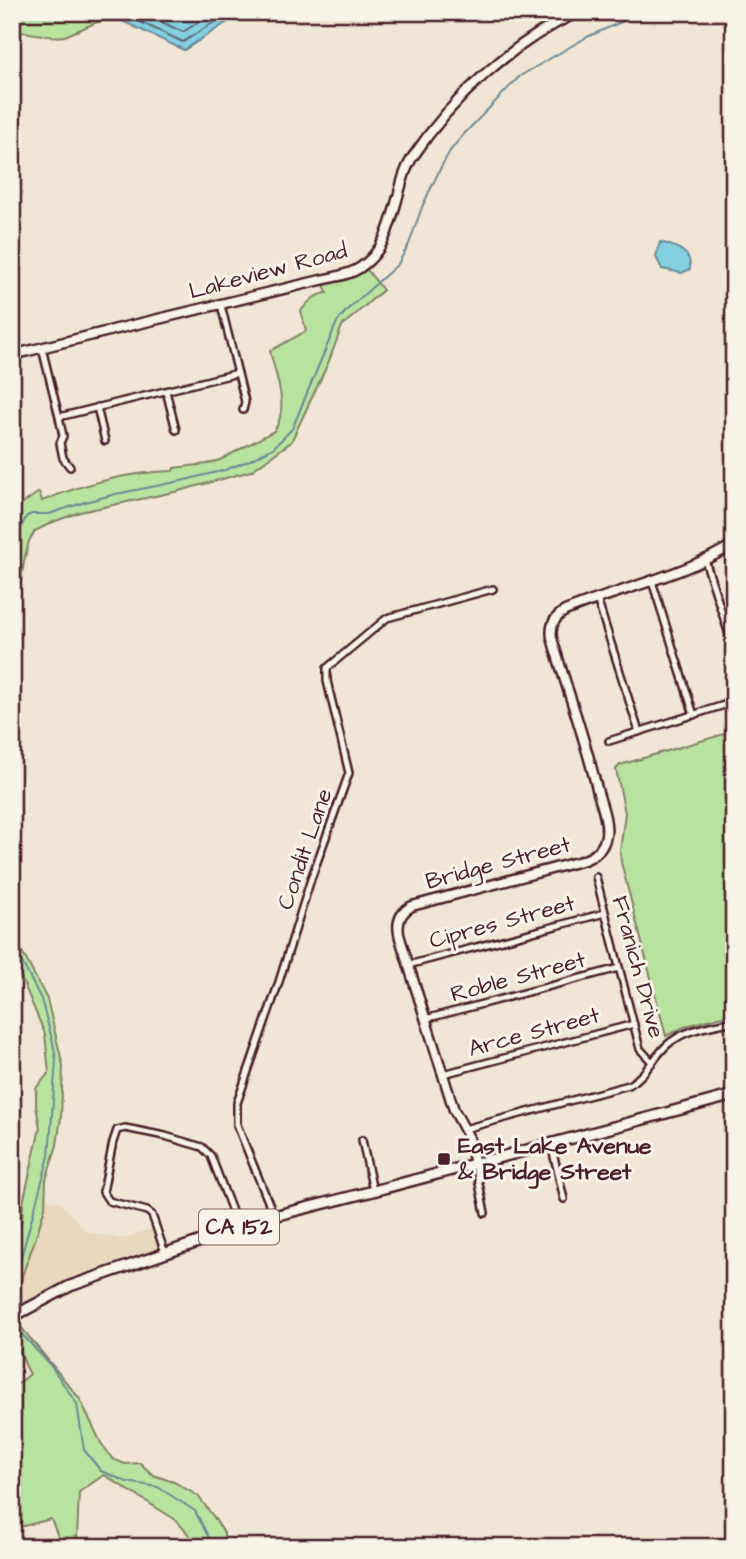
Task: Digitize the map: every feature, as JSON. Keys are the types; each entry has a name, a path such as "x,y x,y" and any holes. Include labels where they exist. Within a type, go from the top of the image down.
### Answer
{"main road":[{"name":"CA 152","path":"12,1317 70,1286 238,1227 734,1095"}],"street":[{"name":"Lakeview Road","path":"12,355 222,305 361,268 376,254 388,233 404,174 426,138 490,69 538,33 578,12"},
{"path":"222,305 245,402 243,410"},
{"path":"42,348 60,417 63,458 69,467"},
{"path":"60,417 238,373"},
{"path":"166,391 176,429"},
{"path":"97,407 105,441"},
{"name":"Bridge Street","path":"475,1164 471,1144 454,1110 400,938 398,925 402,914 409,908 585,860 595,854 603,845 606,826 587,750 551,634 553,624 560,614 705,560 734,544"},
{"path":"705,560 734,650"},
{"path":"652,580 694,715"},
{"name":"Condit Lane","path":"274,1216 237,1125 237,1103 349,773 327,681 327,668 387,618 493,589"},
{"path":"597,599 639,732"},
{"path":"609,741 734,702"},
{"name":"Franich Drive","path":"596,877 640,1049 652,1062"},
{"name":"Cipres Street","path":"408,965 605,913"},
{"name":"Roble Street","path":"425,1019 619,968"},
{"path":"464,1129 629,1085 638,1080 667,1045 678,1037 734,1020"},
{"name":"Arce Street","path":"443,1074 634,1024"},
{"path":"165,1252 152,1215 147,1211 109,1201 103,1192 117,1130 125,1128 152,1133 202,1147 211,1156 238,1227"},
{"path":"362,1140 373,1191"},
{"path":"551,1144 564,1199"},
{"path":"475,1164 485,1213"}],"shaded area":[{"path":"26,1194 59,1202 87,1232 123,1239 158,1226 169,1253 100,1277 15,1313"}],"green space":[{"path":"12,12 131,12 65,36 54,37 24,32 12,33"},
{"path":"365,267 383,290 342,326 329,361 291,442 251,471 179,491 80,512 35,531 25,557 12,627 12,511 39,492 42,501 106,480 207,464 220,460 274,431 279,422 281,402 270,351 306,331 301,311 312,299 327,293 324,284 354,275"},
{"path":"734,731 734,1013 686,1026 666,1036 621,862 625,813 616,769 620,765"},
{"path":"12,933 47,999 63,1066 57,1145 46,1180 45,1207 22,1276 20,1326 80,1399 101,1443 113,1459 125,1464 140,1463 153,1475 174,1482 198,1496 224,1533 224,1547 189,1547 190,1536 176,1520 104,1475 79,1492 77,1539 71,1547 62,1547 51,1519 12,1529 12,1475 17,1473 12,1445 12,1389 30,1374 12,1337 12,1246 22,1219 23,1203 40,1128 36,1088 49,1073 45,1034 12,956"}],"water":[{"path":"103,12 243,12 184,50"},
{"path":"660,242 685,254 690,269 682,273 662,269 656,257"}],"waterway":[{"path":"12,657 17,612 16,552 22,525 27,516 49,514 116,494 225,470 273,448 292,429 337,322 398,264 441,167 464,134 520,76 587,37 644,12"},
{"path":"12,943 41,999 56,1060 49,1156 12,1290"},
{"path":"13,1322 51,1366 77,1404 84,1450 101,1471 127,1482 158,1487 195,1511 209,1538 210,1547"}],"place":[{"name":"East Lake Avenue & Bridge Street","path":"444,1159"}]}
